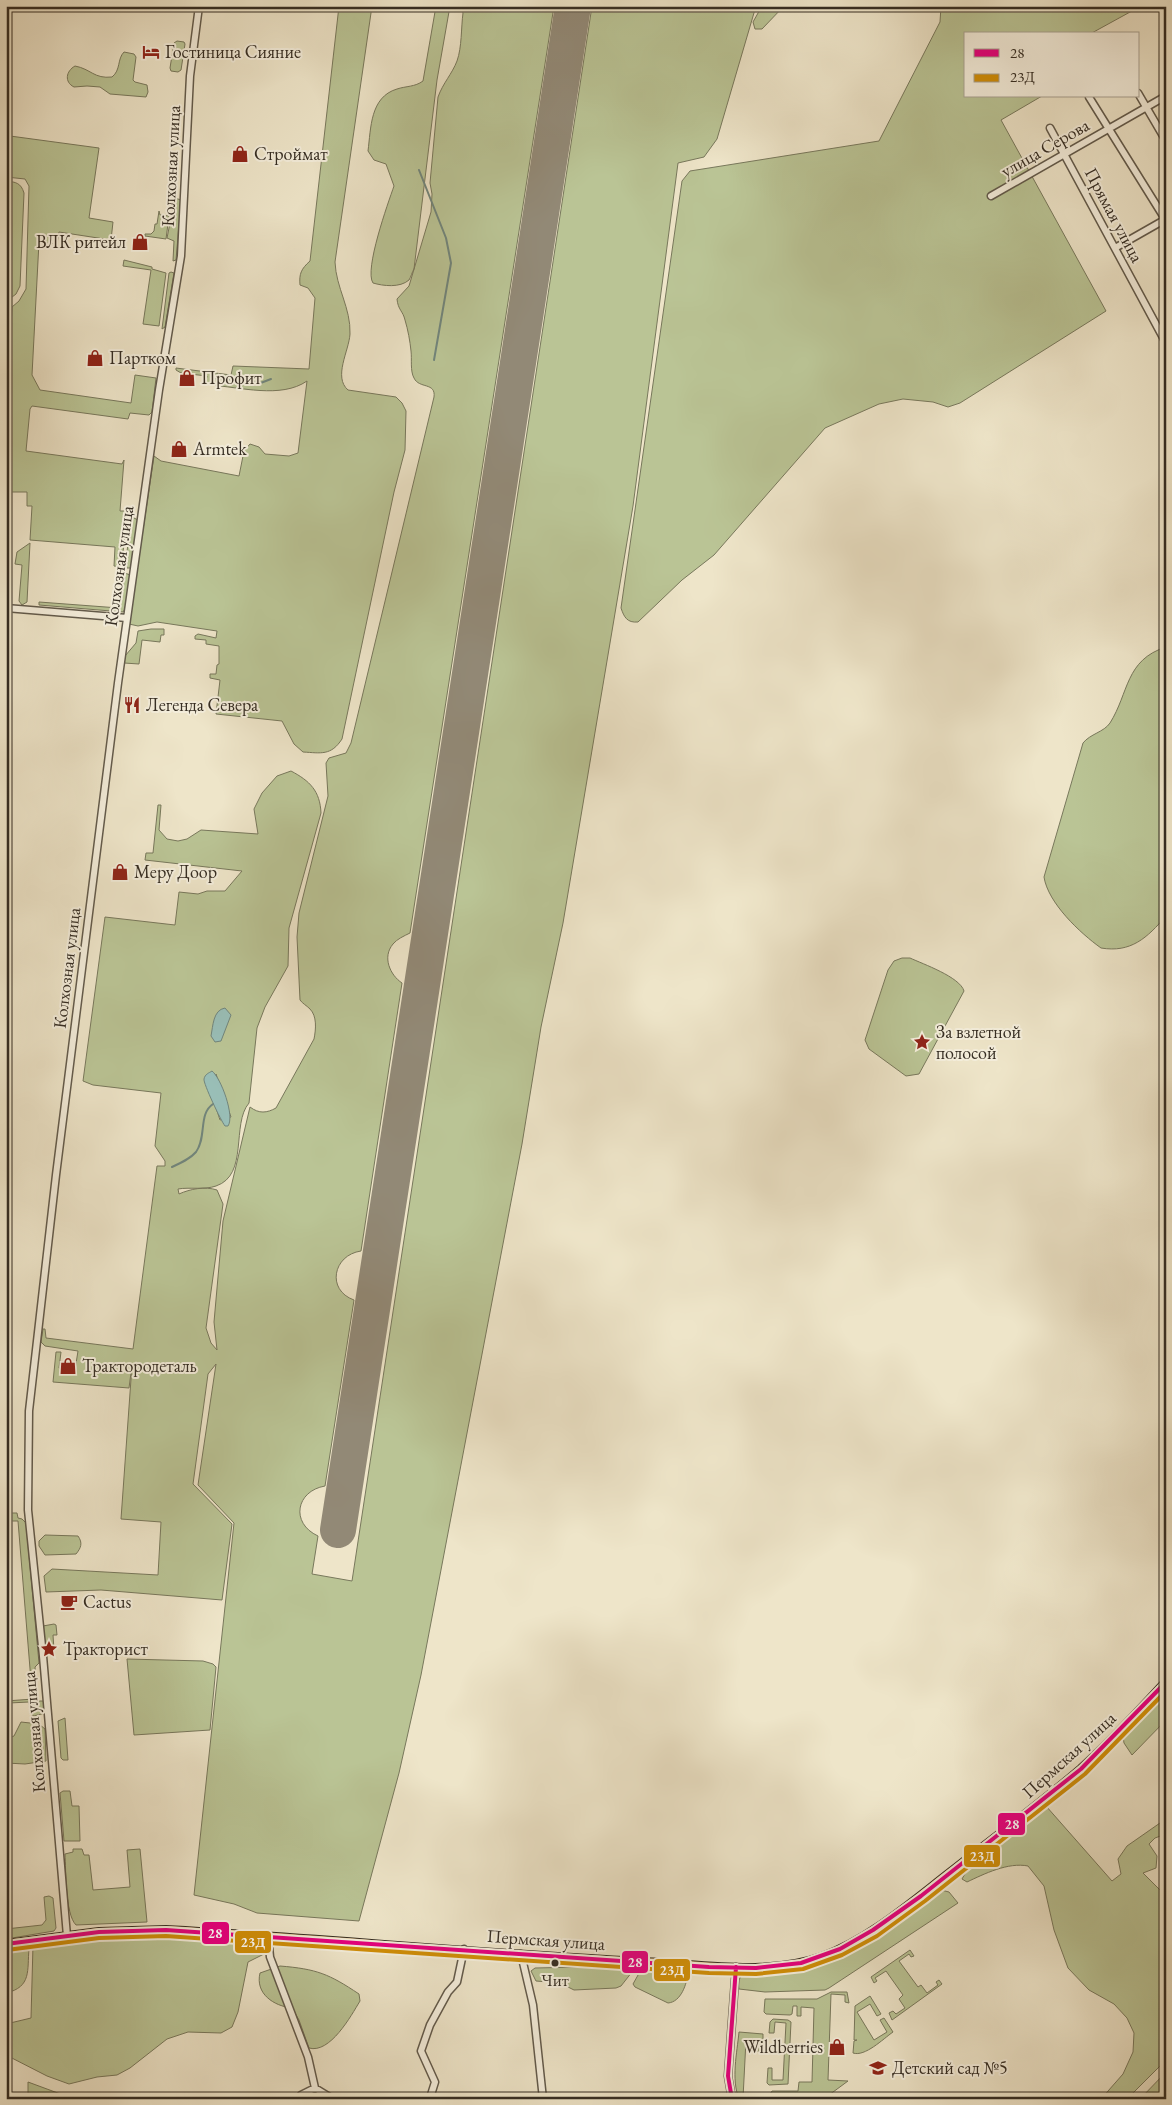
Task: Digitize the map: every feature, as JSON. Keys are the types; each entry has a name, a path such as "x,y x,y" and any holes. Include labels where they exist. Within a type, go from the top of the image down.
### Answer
{"main road":[{"name":"Пермская улица","path":"6,1944 67,1936 143,1930 777,1968 807,1961 839,1949 875,1928 930,1888 1059,1787 1106,1745 1166,1682"}],"street":[{"name":"Колхозная улица","path":"67,1936 43,1656 28,1510 29,1412 91,896 127,618 158,399 181,256 190,76 199,6"},
{"path":"1140,96 1166,141"},
{"name":"улица Серова","path":"991,196 1166,96"},
{"path":"1090,98 1166,219 1115,248"},
{"name":"Прямая улица","path":"1050,128 1165,337"},
{"path":"6,608 127,618"},
{"path":"268,1936 270,1958 308,2057 315,2088 333,2099"},
{"path":"430,2098 434,2082 421,2051 430,2025 448,1992 457,1982 464,1949"},
{"path":"521,1954 533,2005 543,2099"},
{"path":"732,2099 728,2076 736,1967"},
{"path":"301,2095 315,2088"}],"green space":[{"path":"339,6 372,6 335,262 350,325 342,378 348,390 396,397 402,403 406,411 405,450 394,492 342,739 330,751 315,753 303,752 294,744 282,721 216,714 220,680 210,678 210,674 216,674 217,665 219,664 219,646 206,644 206,640 195,639 195,636 198,634 216,638 217,631 157,622 138,626 129,624 154,456 161,461 239,476 244,451 250,444 259,447 265,454 289,456 298,453 307,381 285,390 247,389 210,385 206,381 207,376 181,373 176,368 231,375 233,366 309,369 315,298 308,288 300,285 300,278 301,272 310,261"},
{"path":"436,6 450,6 437,80 414,269 409,280 405,283 391,286 377,284 373,283 371,276 374,251 394,186 386,164 374,160 368,151 371,123 377,106 388,93 423,81"},
{"path":"461,6 554,6 410,933 395,942 388,954 391,971 402,983 361,1251 344,1259 336,1273 339,1289 354,1300 325,1486 315,1489 308,1494 300,1508 300,1516 303,1523 318,1536 312,1574 352,1581 592,6 756,6 717,139 704,157 678,163 633,506 563,923 541,1027 522,1144 421,1675 399,1773 359,1921 257,1913 234,1904 194,1895 234,1523 198,1485 216,1364 208,1374 193,1484 232,1524 222,1600 101,1590 46,1592 44,1576 52,1569 158,1575 161,1522 121,1519 132,1365 129,1388 53,1382 56,1352 61,1352 59,1368 75,1370 78,1351 45,1346 41,1342 43,1329 45,1329 46,1338 133,1349 157,1166 165,1166 165,1161 155,1146 161,1093 93,1085 83,1081 105,917 175,925 179,892 198,894 207,891 225,891 242,871 145,860 146,853 153,853 158,805 161,805 159,830 167,839 178,841 187,839 201,830 258,834 254,809 262,793 277,776 291,771 313,787 319,799 321,813 289,928 288,966 265,1007 257,1028 249,1103 241,1123 236,1160 233,1171 226,1180 216,1186 178,1189 179,1194 198,1189 208,1188 217,1190 223,1204 206,1328 211,1343 217,1350 214,1322 223,1221 250,1107 263,1112 276,1108 314,1039 314,1015 300,1000 297,937 299,913 328,796 326,763 329,758 346,753 351,743 434,397 432,389 416,381 413,375 408,332 397,299 409,286 431,212 432,194 430,183 438,97 459,56 463,13","holes":["216,1074 231,1117 220,1120 212,1096"]},
{"path":"762,6 784,6 762,29 755,29 753,22"},
{"path":"941,6 1141,6 1094,32 964,32 964,98 1039,98 1001,120 1106,311 960,403 948,407 933,402 903,399 879,404 825,428 714,555 682,580 638,622 629,620 625,617 621,608 682,181 690,171 879,141 940,22"},
{"path":"177,41 184,42 185,44 181,70 178,72 171,71 170,68 174,43"},
{"path":"124,52 134,54 136,57 133,80 147,85 148,92 146,97 110,94 100,87 74,87 69,82 67,76 75,66 101,77 112,77 117,71 120,58"},
{"path":"10,136 99,148 89,218 113,222 111,240 59,232 57,244 39,242 32,375 40,390 131,403 135,375 156,378 152,412 149,415 130,413 128,419 32,406 30,409 26,451 122,464 124,460 120,511 126,511 128,514 121,567 114,566 115,547 30,540 32,506 27,506 27,492 6,492 6,376 9,367 12,307 19,301 26,289 29,186 25,179 6,177 6,140"},
{"path":"6,181 18,184 24,193 20,286 16,294 7,301"},
{"path":"175,198 181,200 176,260 173,261 174,241 167,238"},
{"path":"159,211 160,215 169,216 166,239 145,236 145,234 151,234 154,231"},
{"path":"124,260 152,267 152,269 166,273 159,326 143,324 151,270 123,266"},
{"path":"169,273 174,273 165,327 162,329"},
{"path":"132,517 138,520 131,568 127,568 125,565"},
{"path":"30,543 27,602 22,605 19,601 22,565 15,564 17,552"},
{"path":"125,573 130,575 123,612 39,605 39,602 119,608"},
{"path":"164,629 164,635 161,635 160,642 142,640 139,664 124,663 125,656 136,643 138,631"},
{"path":"1166,647 1166,916 1145,937 1130,946 1112,949 1101,948 1066,917 1052,897 1044,877 1083,743 1110,723 1135,669 1143,660"},
{"path":"910,958 949,976 964,991 919,1074 906,1076 869,1049 865,1040 888,970 894,961"},
{"path":"6,1513 17,1513 18,1518 26,1523 39,1663 35,1667 36,1680 31,1681 18,1521 7,1521"},
{"path":"45,1535 78,1536 81,1543 80,1548 76,1554 45,1555 39,1546 39,1541"},
{"path":"56,1625 57,1635 53,1635 54,1650 47,1652 45,1649 43,1626"},
{"path":"127,1659 203,1661 213,1664 216,1667 210,1730 134,1735"},
{"path":"1166,1691 1166,1720 1132,1755 1124,1743 1123,1736"},
{"path":"33,1699 34,1701 44,1701 45,1713 34,1716 30,1714 29,1702 9,1703 10,1713 6,1712 6,1701"},
{"path":"65,1718 68,1760 61,1758 58,1721"},
{"path":"21,1722 39,1724 45,1729 46,1761 25,1764 6,1763 6,1736 9,1738 14,1736"},
{"path":"70,1791 72,1806 79,1806 80,1841 64,1841 60,1793"},
{"path":"1046,1806 1112,1881 1121,1874 1118,1859 1127,1846 1160,1823 1166,1823 1166,1834 1155,1838 1149,1844 1157,1856 1156,1868 1143,1873 1166,1896 1166,2060 1127,2099 1101,2099 1123,2074 1133,2052 1134,2033 1127,2018 1114,2004 1089,1990 1068,1968 1054,1930 1044,1886 1028,1866 1020,1865 1004,1867 967,1882 962,1879 966,1872"},
{"path":"73,1849 82,1849 84,1855 89,1855 93,1890 130,1887 127,1850 140,1849 147,1922 76,1925 72,1919 68,1902 65,1854 73,1852"},
{"path":"941,1890 949,1892 958,1903 825,1990 765,1992 739,1989 738,1981 743,1974 792,1971 816,1965 857,1947"},
{"path":"49,1896 53,1898 56,1928 54,1931 6,1939 6,1929 42,1925 46,1920 44,1897"},
{"path":"158,1936 263,1942 264,1954 248,1962 238,2012 232,2027 221,2033 188,2032 167,2039 130,2068 117,2075 97,2077 69,2084 47,2076 6,2055 6,2024 31,2018 33,1945 102,1937"},
{"path":"25,1945 29,1949 27,1977 20,1987 6,1993 6,1948"},
{"path":"910,1950 914,1956 911,1957 909,1954 899,1961 918,1987 921,1985 927,1993 938,1985 936,1982 939,1980 942,1984 892,2020 889,2013 893,2011 896,2014 905,2008 899,1999 903,1995 886,1971 875,1978 877,1981 874,1983 871,1977"},
{"path":"280,1966 304,1969 331,1977 359,1994 360,2001 351,2016 332,2040 325,2045 309,2048 299,2020 292,2008 273,2002 263,1993 260,1987 260,1973"},
{"path":"627,1966 631,1968 632,1972 621,1986 616,1988 574,1990 560,1983 536,1981 531,1971 535,1968"},
{"path":"647,1966 686,1970 688,1972 685,1987 680,1996 673,2002 668,2003 635,1987 633,1984 642,1968"},
{"path":"831,1992 847,1992 849,2003 845,2002 845,1995 831,1994 828,2080 848,2081 829,2095 767,2099 772,2091 798,2091 799,2082 812,2082 814,2008 801,2007 801,2016 797,2016 797,2006 793,2006 792,2014 790,2015 766,2014 764,2012 765,1999 817,1999"},
{"path":"870,1996 881,2014 877,2016 870,2004 857,2012 874,2040 887,2032 880,2020 884,2018 893,2032 868,2050 858,2054 853,2053 854,2041 857,2040 854,2040 855,2006"},
{"path":"773,2019 791,2022 788,2084 769,2085 767,2083 768,2068 772,2068 772,2080 783,2080 786,2023 775,2022 774,2033 769,2033 770,2022"},
{"path":"739,2032 763,2034 763,2052 758,2052 758,2041 746,2040 743,2098 753,2099 739,2099 735,2083"},
{"path":"1166,2072 1166,2099 1140,2099"},
{"path":"28,2082 74,2099 28,2099"}],"water":[{"path":"225,1008 231,1015 221,1041 215,1042 211,1036 214,1019 221,1009"},
{"path":"212,1071 216,1075 226,1097 230,1114 228,1126 225,1126 220,1117 204,1082 205,1076"}],"waterway":[{"path":"419,170 446,238 451,263 434,360"},
{"path":"212,378 251,381 258,384 271,379"},
{"path":"172,1167 188,1159 196,1152 201,1140 208,1108 213,1104"}],"runway":[{"path":"338,1530 573,6"}],"transit line":[{"name":"28","path":"6,1944 99,1932 166,1930 709,1967 756,1968 801,1963 840,1949 873,1930 921,1896 1081,1769 1166,1682"},
{"name":"23Д","path":"7,1950 99,1938 166,1936 709,1973 756,1974 803,1969 842,1955 877,1936 925,1901 1085,1774 1166,1691"},
{"name":"28","path":"732,2099 728,2076 736,1967"}],"place":[{"name":"Гостиница Сияние","path":"151,52"},
{"name":"Строймат","path":"240,154"},
{"name":"ВЛК ритейл","path":"140,242"},
{"name":"Партком","path":"95,358"},
{"name":"Профит","path":"187,378"},
{"name":"Armtek","path":"179,449"},
{"name":"Легенда Севера","path":"132,705"},
{"name":"Меру Доор","path":"120,872"},
{"name":"За взлетной полосой","path":"922,1042"},
{"name":"Трактородеталь","path":"68,1366"},
{"name":"Cactus","path":"69,1602"},
{"name":"Тракторист","path":"49,1649"},
{"name":"Чит","path":"555,1963"},
{"name":"Wildberries","path":"837,2047"},
{"name":"Детский сад №5","path":"878,2068"}]}
